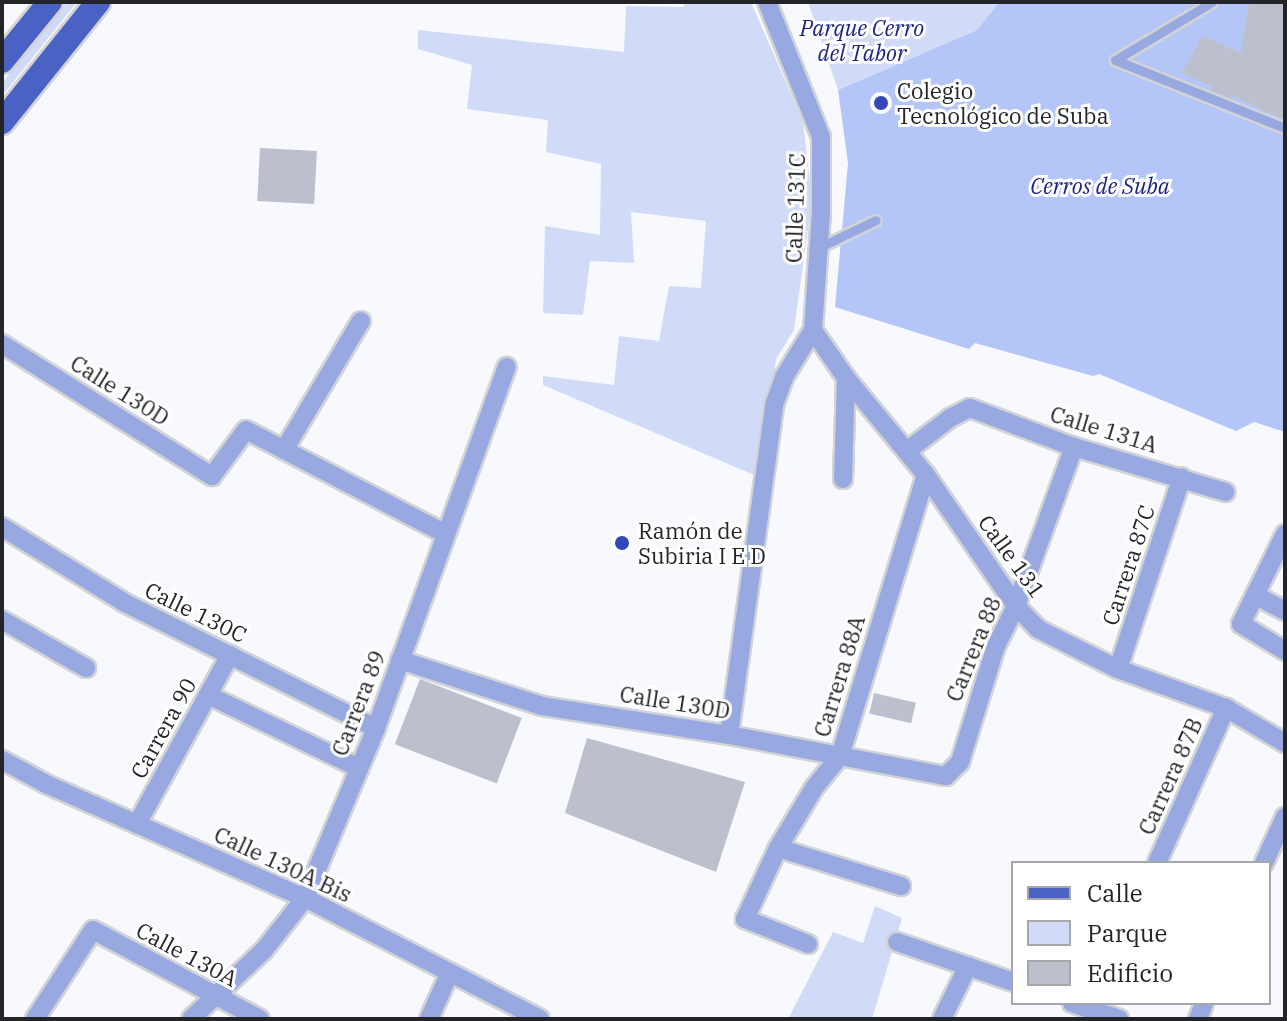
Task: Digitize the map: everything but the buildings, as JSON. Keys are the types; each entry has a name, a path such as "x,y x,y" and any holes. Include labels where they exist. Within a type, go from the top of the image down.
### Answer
{"main road":[{"path":"2,61 50,2"},
{"path":"2,122 98,2"}],"street":[{"name":"Calle 131C","path":"767,2 821,137 813,330"},
{"path":"361,321 284,450 446,534"},
{"name":"Calle 131","path":"813,330 846,378 926,475 1016,606 1038,629 1118,669 1226,708 1285,743"},
{"path":"729,735 774,405 784,377 813,330"},
{"name":"Calle 130D","path":"2,344 212,476 246,430 284,450"},
{"name":"Carrera 89","path":"191,1019 264,950 305,898 376,728 507,367"},
{"path":"843,479 846,378"},
{"name":"Calle 131A","path":"907,451 950,418 970,408 1074,447 1225,492"},
{"name":"Carrera 88","path":"946,776 960,762 996,646 1016,606 1074,447"},
{"name":"Carrera 88A","path":"808,944 745,919 778,848 814,788 840,756 926,475"},
{"name":"Carrera 87C","path":"1118,669 1182,477"},
{"name":"Calle 130C","path":"2,527 125,603 376,728"},
{"path":"1285,534 1241,624 1285,651"},
{"path":"1255,595 1285,611"},
{"path":"2,620 86,668"},
{"name":"Carrera 90","path":"137,824 230,655"},
{"name":"Calle 130D","path":"400,660 542,706 729,735 946,776"},
{"path":"208,695 359,768"},
{"name":"Carrera 87B","path":"1158,861 1226,708"},
{"name":"Calle 130A Bis","path":"2,760 305,898 540,1019"},
{"path":"1265,861 1285,817"},
{"path":"778,848 901,886"},
{"name":"Calle 130A","path":"35,1019 93,930 260,1019"},
{"path":"897,942 1011,981"},
{"path":"942,1019 968,966"},
{"path":"429,1019 450,972"},
{"path":"1094,1007 1119,1019"}],"lane":[{"path":"1212,2 1115,60 1285,128"},
{"path":"818,248 876,220"}],"green space":[{"path":"67,2 77,2 2,96 2,83"},
{"path":"685,2 751,2 803,122 812,200 794,330 776,359 761,478 543,385 543,376 614,385 619,336 659,341 669,286 701,288 706,221 631,212 634,263 590,261 583,315 543,313 545,226 600,235 601,164 546,152 548,120 467,109 472,65 418,49 418,30 624,52 626,6 684,7"},
{"name":"Parque Cerro del Tabor","path":"808,2 999,2 977,30 838,90"},
{"name":"Cerros de Suba","path":"999,2 1285,2 1285,432 1254,422 1236,431 1099,374 1093,376 975,343 969,349 835,307 848,163 838,90 977,30"},
{"path":"875,906 902,918 872,1019 788,1019 833,932 863,943"}],"place":[{"name":"Colegio Tecnológico de Suba","path":"881,103"},
{"name":"Ramón de Subiria I E D","path":"622,543"}]}
